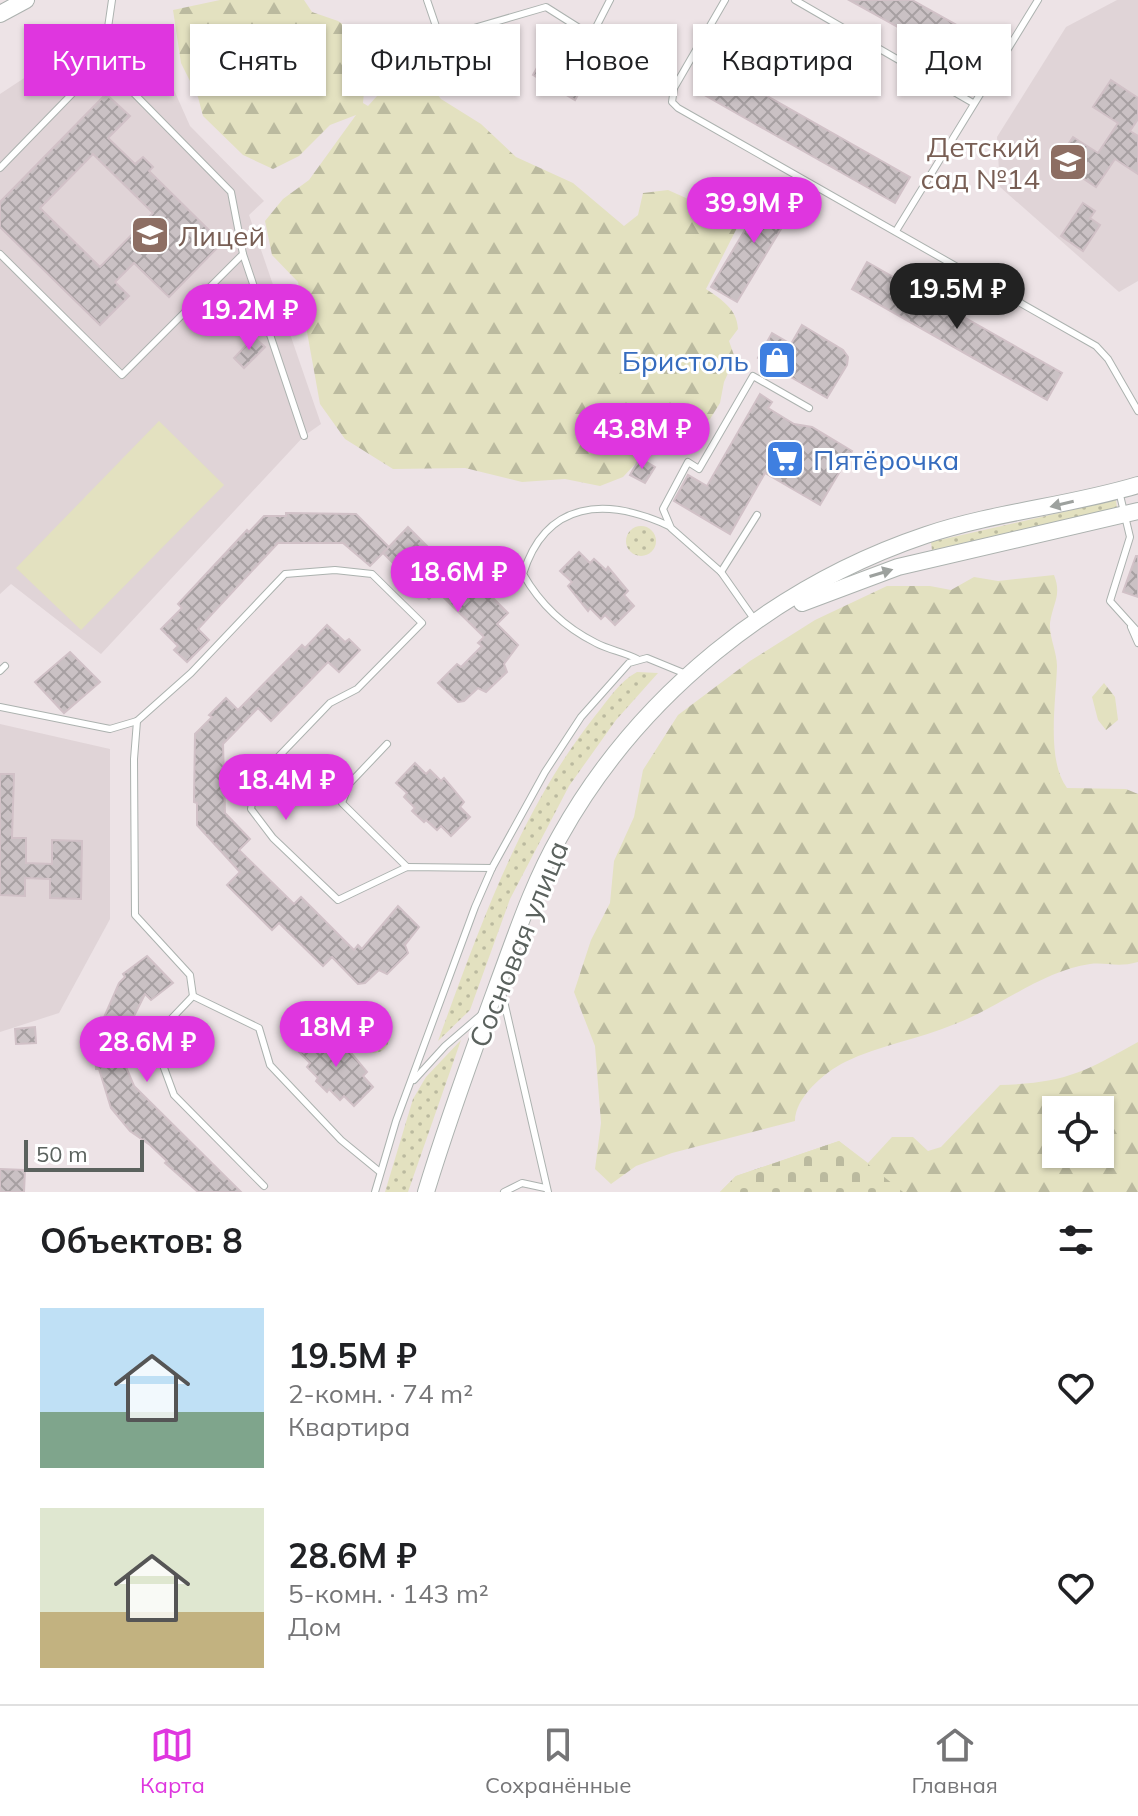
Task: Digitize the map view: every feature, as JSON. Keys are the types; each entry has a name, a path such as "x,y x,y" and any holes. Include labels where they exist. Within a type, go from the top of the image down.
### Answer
{"street":[{"path":"0,14 26,0"},
{"name":"Сосновая улица","path":"426,1192 532,893 579,803 646,715 689,675 756,622 843,571 928,534 1138,485"},
{"name":"Сосновая улица","path":"756,622 898,567 1132,513"}],"lane":[{"path":"109,24 112,0"},
{"path":"427,0 440,38 546,7 574,24"},
{"path":"598,24 610,0"},
{"path":"677,83 725,0"},
{"path":"795,0 973,103"},
{"path":"896,231 1038,0"},
{"path":"0,168 70,96"},
{"path":"136,96 231,192 243,254 304,436"},
{"path":"673,96 672,102 678,108 1096,346 1108,359 1137,406"},
{"path":"0,254 122,375 243,254"},
{"path":"671,528 663,509 668,499 688,462 699,469 753,376 809,408"},
{"path":"1119,491 1132,513 1128,545 1110,601 1138,632"},
{"path":"689,675 656,661 637,659 599,645 568,627 534,593 523,574 531,549 555,524 577,510 598,507 648,517 671,528 721,572 756,622"},
{"path":"721,572 757,515"},
{"path":"0,707 110,729 137,721 191,673 285,574 335,570 372,574 422,623 357,689 330,703 256,780 251,809 273,838 338,900 407,867 492,868"},
{"path":"1130,624 1138,643"},
{"path":"375,1192 410,1084 492,868 545,772 581,717 619,671 637,659"},
{"path":"137,721 135,915 190,975 193,996"},
{"path":"387,744 349,784 342,803 407,867"},
{"path":"499,981 546,1190 522,1183 504,1192"},
{"path":"193,996 259,1028 270,1065 341,1140 380,1172"},
{"path":"193,996 153,1038 174,1095 264,1186"},
{"path":"410,1084 432,1058 489,1008"}],"shaded area":[{"name":"Детский сад №14","path":"1117,0 1138,0 1138,281 1119,292 1000,187 997,137 1066,27"},
{"path":"24,78 24,96 174,96 174,90 190,126 264,201 249,215 321,424 304,436 101,654 11,584 0,594 0,94"},
{"path":"0,724 110,749 110,919 59,1013 0,1032"}],"green space":[{"path":"220,0 304,0 312,12 342,24 342,96 364,96 363,103 368,106 377,96 439,96 481,124 516,157 573,183 624,226 638,215 643,193 668,190 740,222 706,289 732,310 738,329 729,341 735,358 724,382 720,403 710,419 691,436 656,442 623,477 600,486 565,479 522,482 465,468 393,469 345,439 320,404 298,282 272,255 265,221 283,199 309,180 356,115 330,125 299,156 273,169 243,155 203,116 198,96 326,96 326,24 190,24 190,81 181,63 173,10"},
{"path":"159,421 224,485 81,630 16,568"},
{"path":"1116,500 1117,508 932,550 931,542"},
{"path":"641,526 647,527 655,535 655,547 647,555 641,556 635,555 627,547 626,541 627,535 635,527"},
{"path":"1054,575 1057,594 1050,628 1057,666 1056,762 1067,788 1126,789 1138,794 1138,962 1072,968 955,1024 858,1056 837,1066 812,1086 800,1103 795,1121 672,1153 636,1166 611,1184 595,1169 601,1123 595,1046 574,992 591,940 610,903 614,861 634,817 643,770 678,715 750,661 815,620 887,586 930,586 951,590 974,577 998,581"},
{"path":"637,672 658,673 616,720 569,786 510,899 470,1010 438,1041 486,913 544,791 595,716 619,686"},
{"path":"1104,683 1115,697 1118,720 1106,730 1098,720 1092,697"},
{"path":"374,1023 380,1024 388,1032 388,1044 380,1052 374,1053 368,1052 360,1044 359,1038 360,1032 368,1024"},
{"path":"461,1040 408,1192 385,1192 413,1099 426,1077"},
{"path":"1138,1042 1138,1192 720,1192 736,1176 839,1141 868,1163 892,1137 913,1137 928,1151 941,1147 1000,1085 1041,1082 1087,1069"},
{"path":"839,1141 903,1192 720,1192 736,1176"}],"building":[{"path":"849,0 912,0 955,24 897,24 897,27"},
{"path":"1111,80 1138,98 1138,119 1130,131 1138,136 1138,174 1115,159 1096,187 1057,161 1073,137 1098,153 1118,123 1093,107"},
{"path":"104,96 108,96 130,116 108,138 135,164 143,157 153,167 149,171 222,243 169,297 134,263 115,282 129,296 100,325 0,227 0,202","holes":["93,154 153,213 100,267 40,208"]},
{"path":"706,96 767,96 910,177 895,203"},
{"path":"770,188 796,204 737,302 711,287"},
{"path":"1083,203 1095,211 1090,218 1100,225 1083,251 1061,236"},
{"path":"867,262 1062,373 1047,400 852,289"},
{"path":"802,325 843,350 848,357 847,365 827,398 758,358 772,333 791,344"},
{"path":"254,337 265,347 244,368 234,358"},
{"name":"Пятёрочка","path":"760,394 772,402 768,408 794,424 812,427 852,451 820,505 765,473 730,534 674,501 688,475 707,486"},
{"path":"640,458 655,467 645,483 630,475"},
{"path":"286,513 356,514 389,547 370,566 343,543 278,543 198,629 209,640 187,662 174,650 178,646 161,629 182,608 178,604 247,530 249,532 264,516 286,516"},
{"path":"408,527 454,573 461,566 508,613 497,624 518,645 504,664 507,672 486,692 478,688 464,701 458,702 438,683 457,664 461,667 482,646 478,643 484,637 437,591 429,599 383,553"},
{"path":"579,552 590,563 594,559 606,570 608,567 628,591 624,595 634,606 615,625 605,615 601,619 590,608 588,611 568,586 572,582 560,571"},
{"path":"1138,556 1138,597 1123,592"},
{"path":"327,625 345,642 349,639 360,650 339,672 328,662 271,721 258,708 223,744 225,813 250,839 239,850 294,904 301,897 354,950 358,945 362,949 398,906 419,927 405,945 408,953 387,974 379,970 365,983 358,984 332,957 323,966 279,923 272,930 227,885 240,872 197,825 197,803 194,802 195,734 212,717 209,715 226,698 238,710 302,645 305,648"},
{"path":"70,652 100,682 64,713 35,682"},
{"path":"415,763 426,774 430,770 441,781 444,778 464,802 460,807 470,817 451,836 441,826 437,830 412,811 415,808 404,797 407,793 396,783"},
{"path":"0,774 14,774 12,838 26,838 26,863 52,864 52,840 82,841 81,899 50,898 50,879 25,878 25,896 0,895"},
{"path":"147,956 173,983 151,1000 145,994 129,1026 126,1067 134,1086 241,1192 198,1192 150,1145 130,1131 111,1108 99,1069 96,1069 95,1038 119,983 125,977 123,974"},
{"path":"35,1027 36,1043 16,1044 15,1029"},
{"path":"318,1033 329,1044 334,1040 345,1050 347,1048 367,1072 363,1076 373,1087 354,1106 344,1096 340,1100 329,1089 327,1092 307,1067 310,1063 299,1052"},
{"path":"0,1169 25,1170 24,1192 0,1192"}],"place":[{"name":"Детский сад №14","path":"1068,162"},
{"name":"Лицей","path":"150,235"},
{"name":"Бристоль","path":"777,360"},
{"name":"Пятёрочка","path":"785,459"}]}
